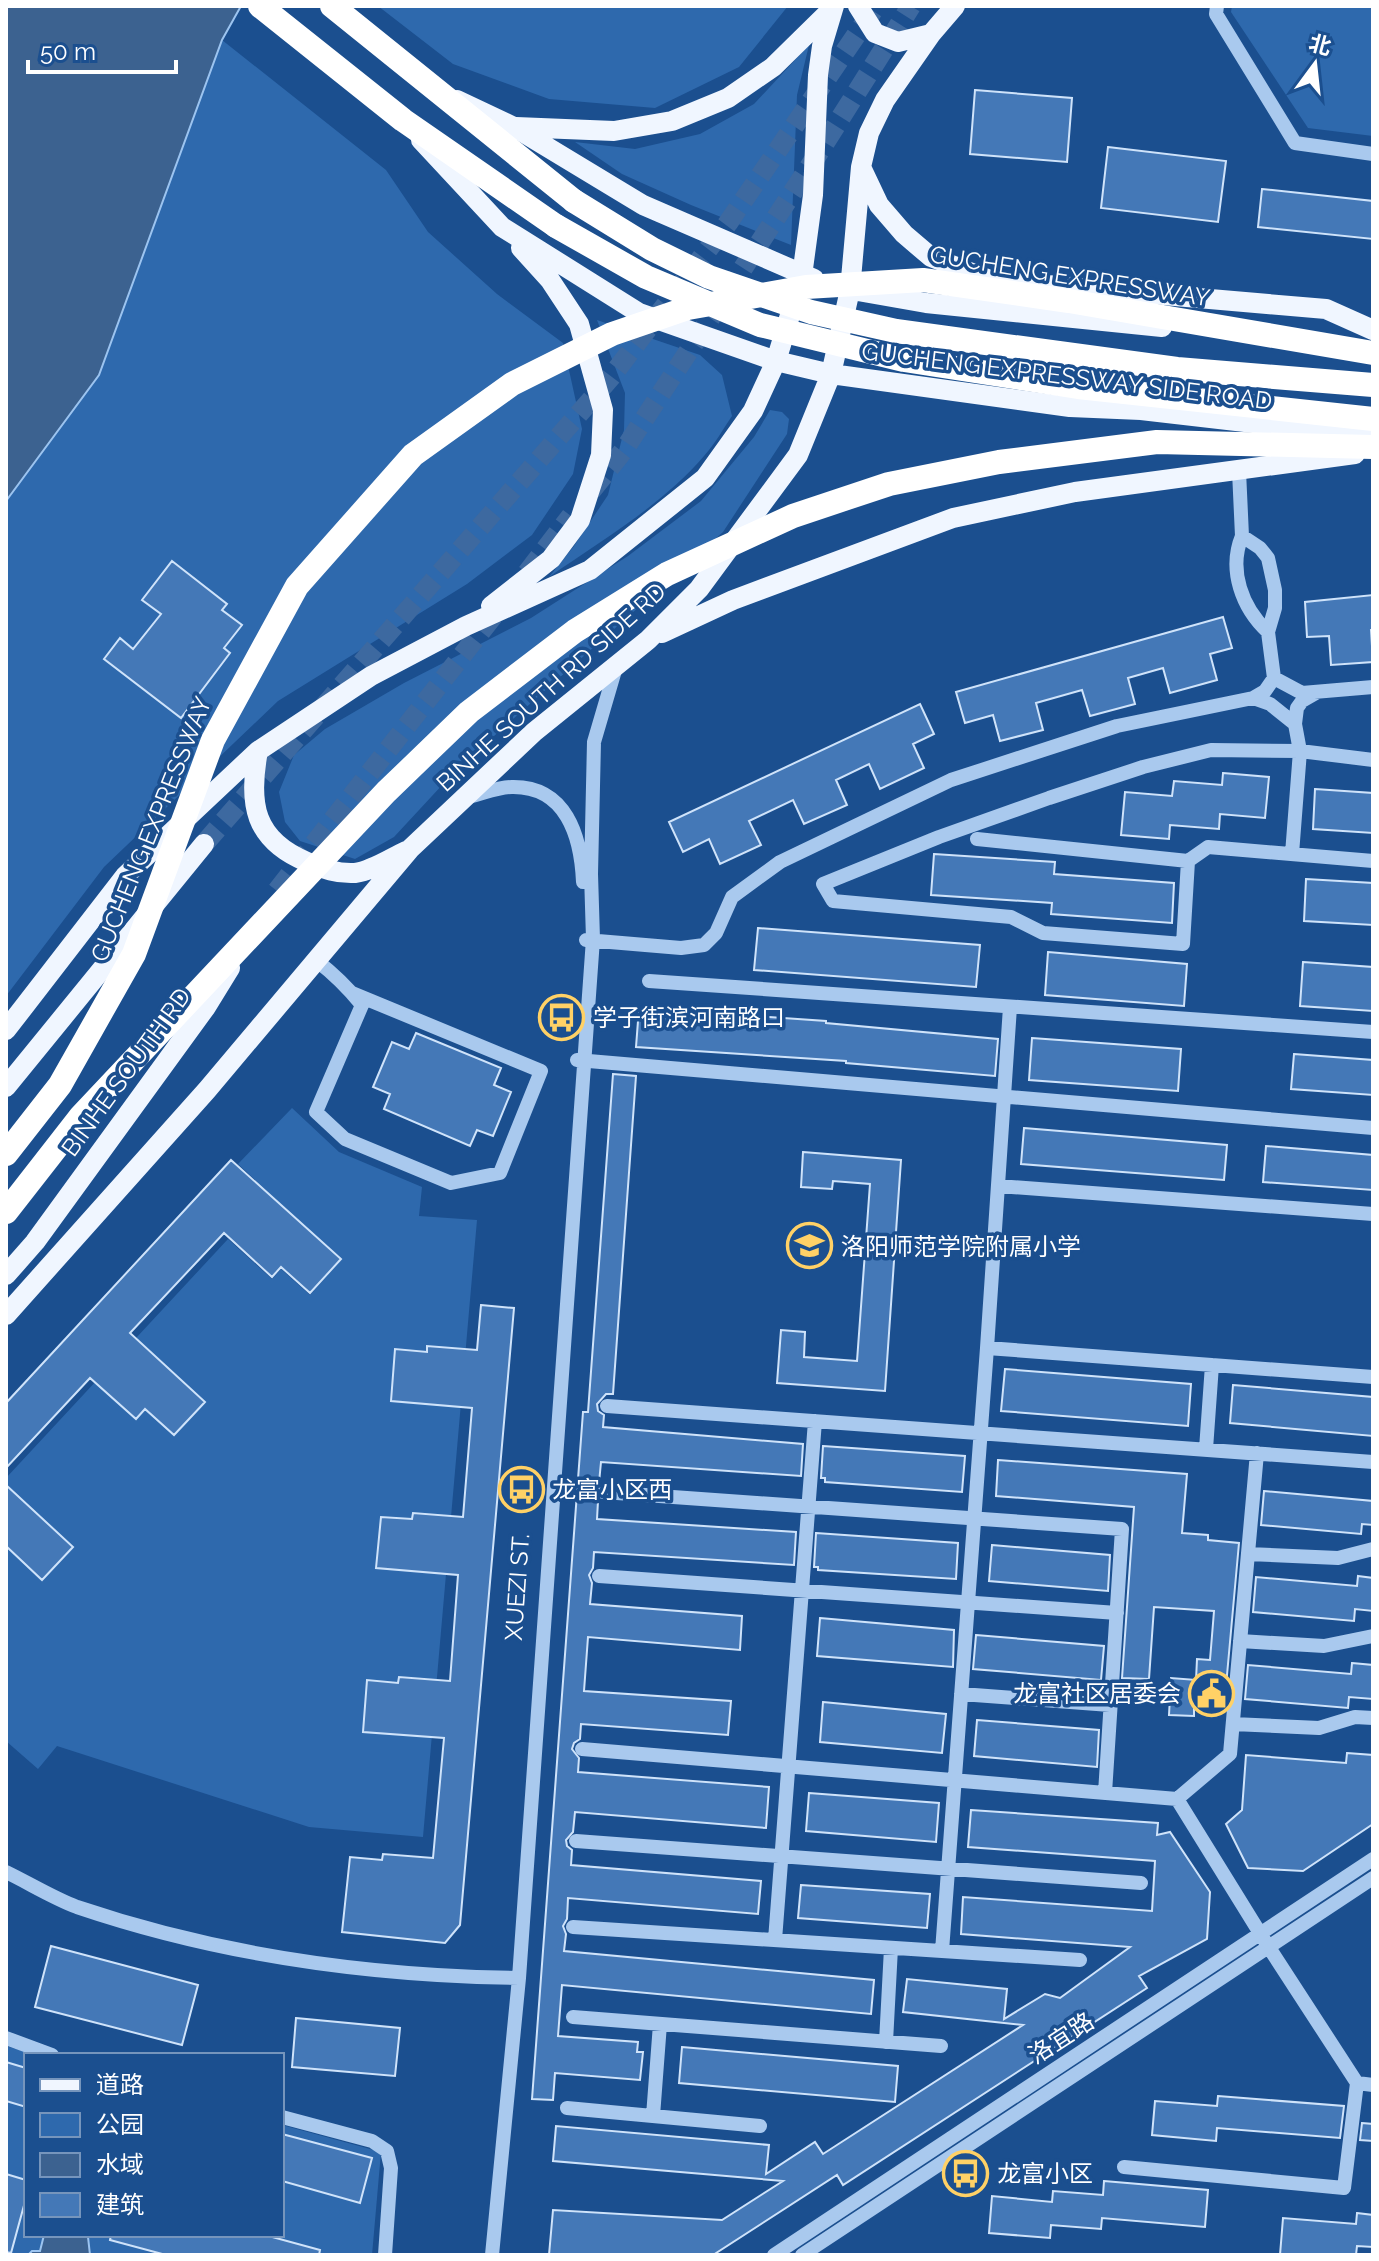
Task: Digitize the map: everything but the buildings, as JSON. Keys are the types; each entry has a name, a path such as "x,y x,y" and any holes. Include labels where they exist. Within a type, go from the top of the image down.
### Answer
{"highway":[{"path":"260,6 403,120 556,226 646,277 760,325 904,360 1078,387 1373,419"},
{"path":"332,6 574,201 652,249 709,277 811,312 896,331 1162,367 1373,385"},
{"name":"GUCHENG EXPRESSWAY","path":"6,1154 60,1085 134,954 213,740 297,586 413,455 512,384 612,334 688,308 806,287 923,280 1069,301 1373,353"},
{"path":"6,1212 81,1116 417,762 469,712 575,631 667,574 807,511 889,484 999,462 1157,442 1373,449"}],"main road":[{"path":"858,6 875,33 898,42 931,34"},
{"name":"BINHE SOUTH RD SIDE RD","path":"6,1315 207,1090 410,849 534,732 648,640 699,589 798,455 831,374 850,290 861,167 869,133 885,100 931,34 955,6"},
{"path":"514,127 614,131 672,121 728,98 763,75 834,7"},
{"path":"6,1030 125,876 258,751 371,676 466,626 590,570 705,478 753,411 776,361 802,276 813,195 818,75 822,46 834,7"},
{"path":"434,87 514,127 643,205 802,276 850,290 926,303 1067,319 1373,346"},
{"name":"GUCHENG EXPRESSWAY SIDE ROAD","path":"403,120 502,227 639,313 776,361 831,374 1070,407 1141,410 1373,437"},
{"path":"861,167 879,205 904,234 931,257 990,280 1326,309 1373,330"},
{"path":"466,626 551,559 580,520 601,455 603,410 579,324 550,280 502,227"},
{"path":"648,640 733,600 953,518 1075,492 1239,471 1373,449"},
{"path":"258,751 252,781 258,816 267,838 286,853 333,873 359,873 410,849"},
{"path":"6,1087 204,844"},
{"name":"BINHE SOUTH RD","path":"6,1275 35,1242 206,1007 277,891"}],"street":[{"path":"1217,6 1216,14 1295,143 1373,154"},
{"path":"1239,471 1242,536 1235,560 1243,598 1253,618 1268,632"},
{"path":"589,940 681,948 704,945 716,933 732,897 780,862 951,780 1117,726 1253,698 1265,691 1274,678 1268,632 1275,608 1275,590 1268,558 1242,536"},
{"path":"587,874 594,742 618,663"},
{"path":"1274,678 1302,693 1373,687"},
{"path":"1292,854 1300,751 1295,724 1297,708 1317,692"},
{"path":"1253,698 1270,704 1295,724"},
{"path":"1188,861 1183,944 1043,933 1011,917 833,901 823,884 939,837 1143,767 1211,750 1300,751 1373,760"},
{"path":"464,798 510,787 537,790 563,808 579,842 587,874"},
{"path":"977,839 1188,861 1208,847 1373,861"},
{"name":"XUEZI ST.","path":"492,2255 515,1978 589,940 587,874"},
{"path":"317,961 341,980 362,1005 316,1112 345,1139 451,1183 500,1173 541,1071 352,993"},
{"path":"649,981 1373,1032"},
{"path":"942,1951 1010,1007"},
{"path":"580,1060 1373,1128"},
{"path":"998,1186 1373,1214"},
{"path":"987,1348 1373,1377"},
{"path":"1206,1449 1212,1365"},
{"path":"607,1406 1373,1462"},
{"path":"775,1940 815,1421"},
{"path":"582,1749 1177,1799 1230,1754 1257,1453"},
{"path":"603,1492 1122,1529 1105,1793"},
{"path":"1248,1554 1338,1558 1373,1549"},
{"path":"599,1576 1117,1613"},
{"path":"1240,1641 1324,1646 1373,1636"},
{"path":"961,1694 1110,1705"},
{"path":"1233,1724 1319,1728 1355,1717 1373,1718"},
{"path":"1124,2167 1344,2188 1357,2083 1177,1799"},
{"path":"576,1841 1141,1883"},
{"name":"洛宜路","path":"802,2255 1264,1940 1373,1859"},
{"path":"6,1872 75,1906 228,1949 406,1975 515,1978"},
{"name":"洛宜路","path":"774,2255 1264,1940 1373,1878"},
{"path":"573,1927 1080,1960"},
{"path":"886,2042 891,1948"},
{"name":"XUEZI ST.","path":"484,2255 515,1978"},
{"path":"573,2017 941,2046"},
{"path":"653,2116 660,2024"},
{"path":"6,2038 47,2053"},
{"path":"1357,2083 1373,2085"},
{"path":"567,2108 760,2126"},
{"path":"284,2118 372,2141 387,2151 391,2168 385,2255"}],"green space":[{"path":"378,6 788,6 739,67 655,108 549,99 453,64"},
{"path":"1232,6 1373,6 1373,136 1308,128 1231,12"},
{"path":"222,40 386,170 428,232 497,294 563,343 582,429 573,474 532,535 467,584 278,701 104,867 6,996 6,501 99,375"},
{"path":"809,45 797,95 791,245 622,174 575,142 635,149 700,134 754,104"},
{"path":"597,320 700,355 722,375 732,416 708,451 669,491 549,577 608,495 624,430 625,393"},
{"path":"770,410 782,412 789,419 787,434 723,532 457,769 394,837 355,859 300,841 285,822 279,792 294,755 325,729 404,683 531,618 628,556 701,501 754,437"},
{"path":"292,1108 339,1152 422,1187 419,1216 477,1220 423,1837 309,1827 57,1746 38,1769 6,1741 6,1478 228,1239 272,1279 281,1269 310,1295 341,1260 238,1164"},
{"path":"6,2046 29,2053 24,2053 24,2237 44,2237 40,2252 6,2255"},
{"path":"284,2126 381,2152 372,2255 90,2255 88,2237 284,2237"}],"water":[{"path":"6,6 241,6 222,40 99,375 6,501"},
{"path":"44,2237 88,2237 90,2255 28,2255 32,2251 40,2251"}],"tunnel":[{"path":"204,844 611,377 728,223 876,6"},
{"path":"591,491 624,450 911,6"},
{"path":"527,573 571,516"},
{"path":"277,891 497,611"}],"place":[{"name":"学子街滨河南路口","path":"562,1017"},
{"name":"洛阳师范学院附属小学","path":"810,1246"},
{"name":"龙富小区西","path":"521,1489"},
{"name":"龙富社区居委会","path":"1212,1693"},
{"name":"龙富小区","path":"966,2173"}]}
